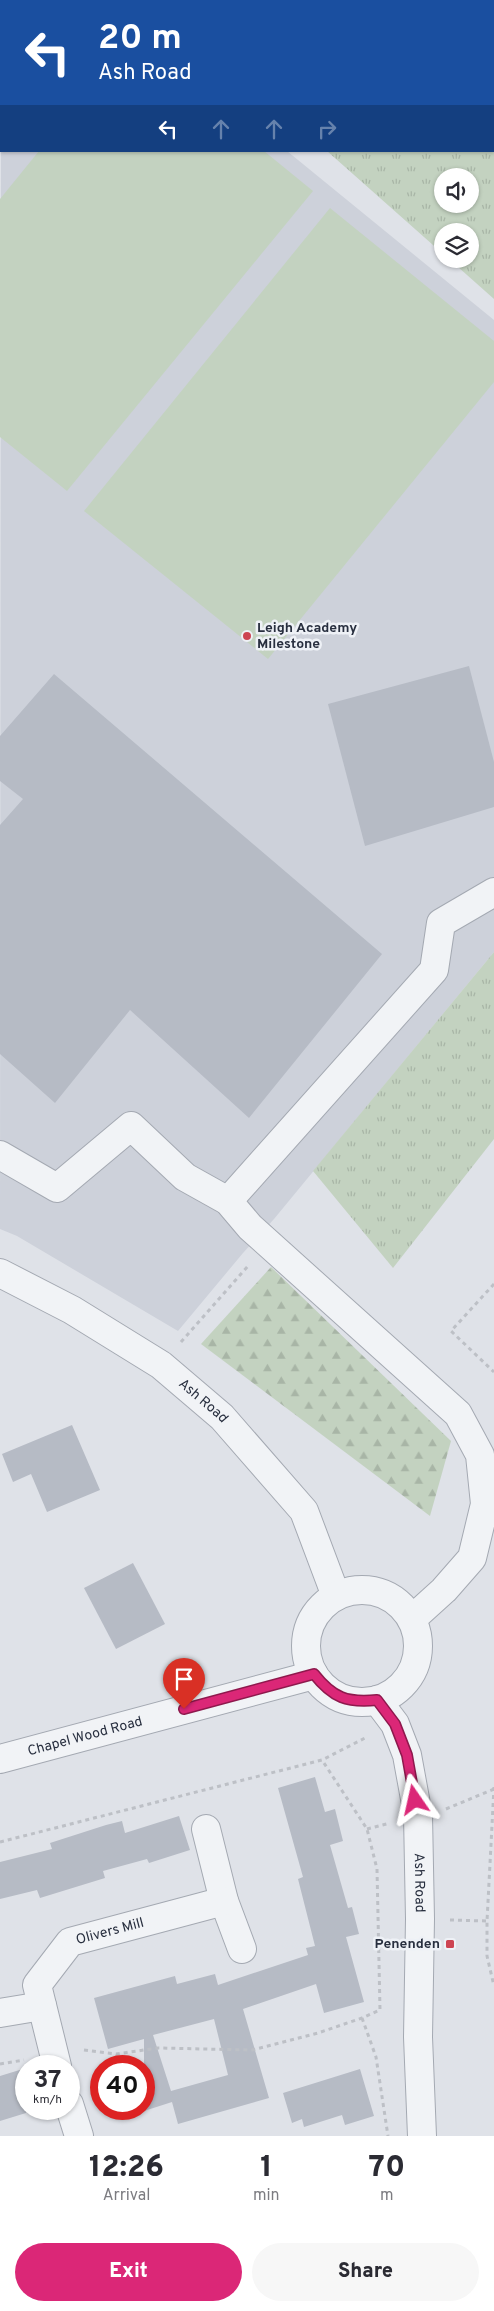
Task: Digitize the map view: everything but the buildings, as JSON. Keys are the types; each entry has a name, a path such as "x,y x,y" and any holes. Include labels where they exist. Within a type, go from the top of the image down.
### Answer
{"street":[{"path":"228,1201 434,970 441,923 494,892"},
{"path":"0,1155 57,1188 131,1126 185,1177 228,1201 260,1234 458,1414 480,1455 486,1504 472,1558 444,1590 412,1619"},
{"name":"Ash Road","path":"0,1273 72,1310 161,1365 222,1417 304,1511 336,1596"},
{"path":"357,1590 378,1592 397,1602 412,1619 417,1634 418,1652 414,1668 405,1683 392,1694 377,1700 358,1702 341,1698 326,1689 314,1674 306,1653 308,1631 319,1611 336,1596 357,1590"},
{"name":"Chapel Wood Road","path":"0,1758 314,1674"},
{"name":"Ash Road","path":"377,1700 395,1724 407,1755 418,1815 420,1918 418,2037 422,2136"},
{"path":"206,1829 224,1901 242,1949"},
{"name":"Olivers Mill","path":"54,2055 37,1985 70,1942 224,1901"},
{"path":"0,2014 42,2006"},
{"path":"74,2120 79,2136"}],"path":[{"path":"161,1365 260,1234"},
{"path":"494,1284 451,1331 494,1372"},
{"path":"0,1842 322,1760 395,1724"},
{"path":"64,2055 74,2049 116,2054 158,2048 252,2050 362,2018 380,2010 377,1869 366,1830 322,1760"},
{"path":"418,1815 434,1814 494,1788 486,1921 487,1956 494,1986"},
{"path":"420,1918 486,1921"},
{"path":"362,2018 376,2057 388,2136"}],"shaded area":[{"name":"Leigh Academy Milestone","path":"1,152 288,152 494,320 494,952 274,1219 178,1331 17,1236 0,1229"}],"green space":[{"path":"38,152 265,152 313,191 67,491 0,437 0,199"},
{"path":"328,152 494,152 494,299 459,268 479,268 479,223 434,223 434,246"},
{"path":"330,208 494,341 494,382 268,659 84,511"},
{"path":"494,952 494,1139 393,1268 313,1171"},
{"path":"271,1267 451,1441 430,1516 201,1344"}],"place":[{"name":"Leigh Academy Milestone","path":"247,636"},
{"name":"Penenden","path":"450,1944"}],"route":[{"path":"184,1709 314,1674 326,1689 341,1698 358,1702 377,1700 395,1724 407,1755 415,1800"}]}
